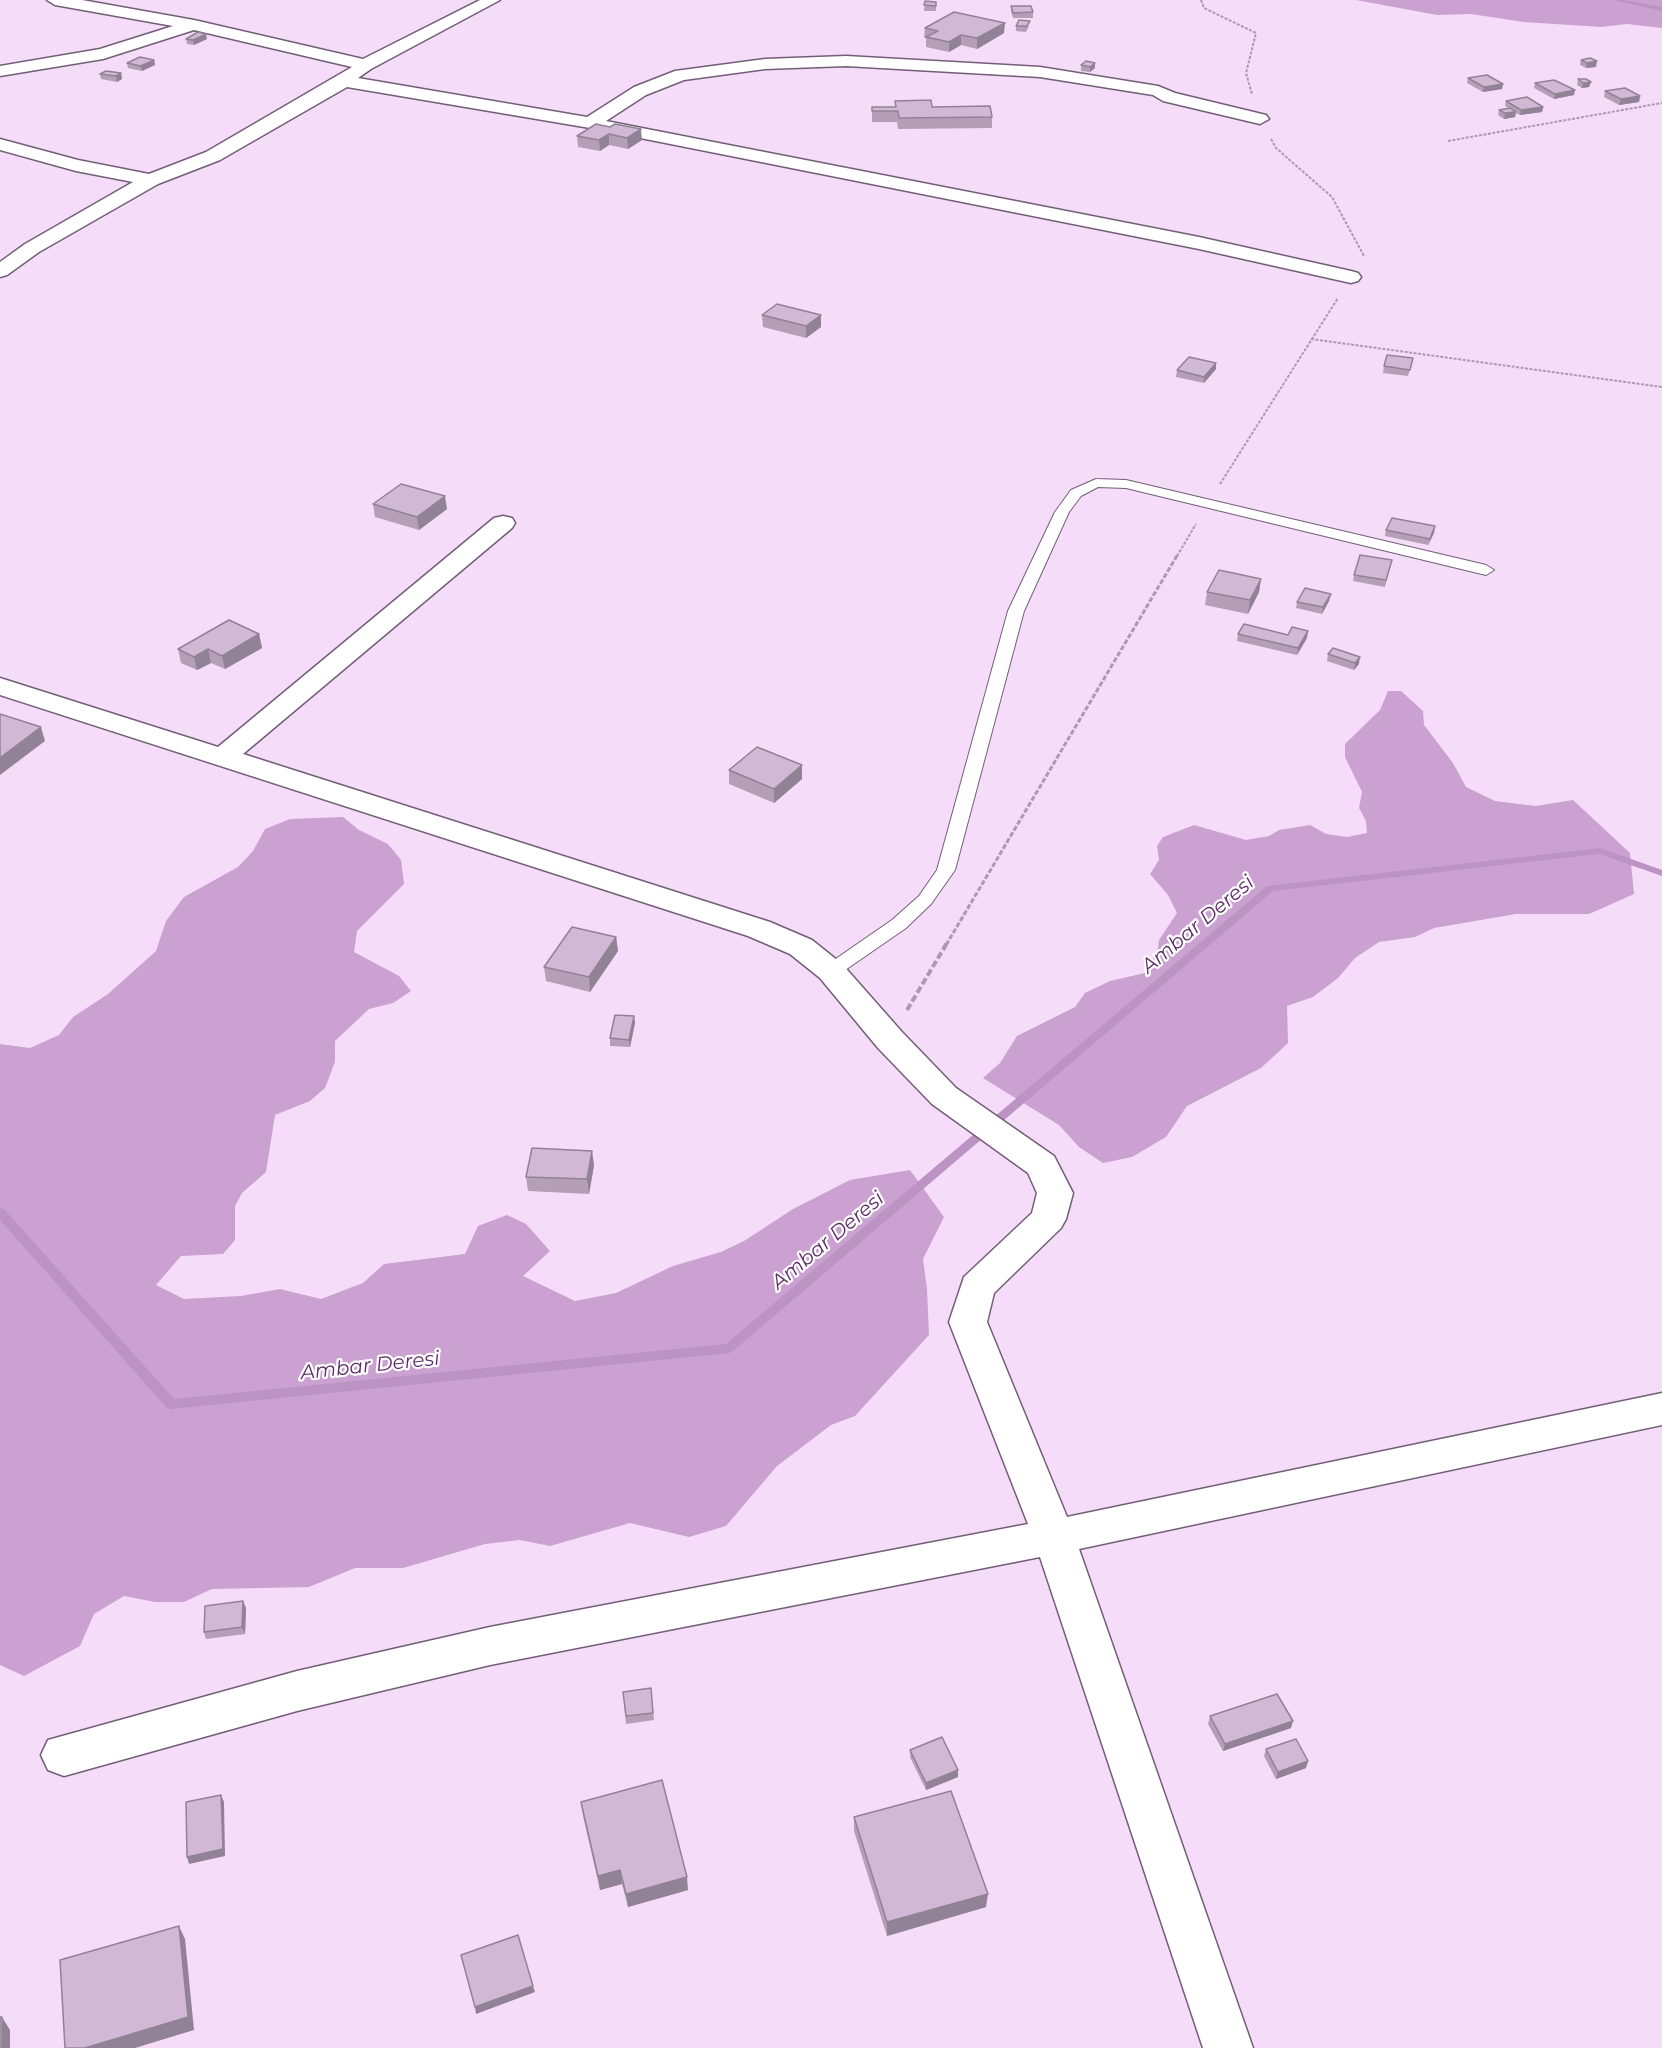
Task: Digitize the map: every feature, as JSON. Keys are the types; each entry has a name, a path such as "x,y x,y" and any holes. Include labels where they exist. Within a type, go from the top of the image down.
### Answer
{"street":[{"path":"56,0 194,25 365,65"},
{"path":"0,271 32,248 151,180 213,156 344,81 365,65 492,0"},
{"path":"0,72 103,54 194,25"},
{"path":"590,123 640,92 681,75 765,64 846,61 1040,72 1158,91 1169,97 1260,119"},
{"path":"344,81 590,123 1199,243 1351,278"},
{"path":"0,144 76,165 151,180"},
{"path":"223,757 503,523"},
{"path":"0,686 759,928 801,947 831,971 905,1056 944,1096 1042,1165 1055,1193 1048,1220 977,1287 968,1322 1054,1537 1228,2048"},
{"path":"64,1755 297,1691 490,1646 1054,1537 1662,1409"}],"lane":[{"path":"831,971 899,924 925,900 946,870 1016,611 1062,512 1076,493 1096,483 1126,484 1486,570"}],"path":[{"path":"1448,141 1662,103"},
{"path":"1311,339 1662,387"}],"shaded area":[{"path":"1356,0 1662,0 1662,28 1627,24 1601,27 1524,22 1471,14 1437,15"},
{"path":"1388,691 1401,691 1423,711 1424,725 1453,763 1466,787 1495,801 1536,806 1573,800 1630,853 1634,894 1589,914 1516,914 1434,928 1415,937 1379,942 1355,958 1338,978 1313,997 1287,1006 1288,1043 1261,1068 1187,1106 1166,1137 1132,1157 1103,1163 1079,1147 1059,1125 983,1078 1000,1063 1017,1036 1075,1007 1085,993 1110,981 1145,973 1158,949 1159,940 1177,913 1168,895 1150,874 1159,860 1157,846 1163,837 1194,825 1246,840 1269,836 1279,830 1310,825 1326,834 1347,837 1367,833 1366,821 1359,808 1362,792 1345,757 1345,744 1380,710"},
{"path":"343,817 359,830 388,844 401,860 404,884 357,931 354,952 399,976 411,991 393,1003 369,1009 335,1041 335,1062 325,1088 310,1101 275,1115 266,1172 242,1193 235,1206 235,1240 223,1254 181,1256 156,1285 184,1299 241,1296 280,1289 321,1299 363,1283 384,1264 465,1254 478,1226 507,1215 526,1224 550,1251 523,1276 575,1301 616,1293 673,1266 721,1252 744,1241 793,1209 850,1180 910,1170 944,1217 923,1259 929,1335 855,1416 831,1425 777,1466 726,1526 689,1537 630,1523 550,1546 520,1540 485,1544 403,1568 355,1568 309,1587 212,1589 184,1602 155,1602 124,1596 94,1614 80,1646 24,1676 0,1665 0,1044 30,1048 59,1035 73,1017 108,994 156,951 166,921 184,897 238,867 253,851 265,829 290,819"}],"building":[{"path":"925,1 936,2 936,6 924,5"},
{"path":"1011,6 1031,6 1033,12 1013,13"},
{"path":"954,12 1005,23 977,38 961,35 949,42 926,37 938,31 925,28"},
{"path":"1019,20 1030,21 1027,26 1016,26"},
{"path":"198,32 206,34 193,40 186,39"},
{"path":"140,57 154,60 141,66 127,63"},
{"path":"1590,58 1597,61 1587,63 1581,60"},
{"path":"1086,61 1095,63 1090,67 1081,65"},
{"path":"106,71 121,73 116,76 100,74"},
{"path":"1487,75 1503,84 1484,87 1468,78"},
{"path":"1578,79 1586,79 1591,82 1583,83"},
{"path":"1554,80 1575,90 1555,94 1535,83"},
{"path":"1625,88 1640,96 1621,99 1605,91"},
{"path":"1527,97 1543,107 1521,110 1506,101"},
{"path":"931,100 932,107 990,106 992,117 899,118 898,111 872,111 872,107 896,107 895,101"},
{"path":"1510,108 1516,112 1505,113 1499,110"},
{"path":"596,124 610,127 615,124 641,129 627,138 609,134 599,140 577,136"},
{"path":"777,304 821,315 806,326 762,315"},
{"path":"1387,355 1413,358 1410,370 1384,366"},
{"path":"1189,357 1216,363 1204,377 1177,370"},
{"path":"401,484 445,496 417,517 373,504"},
{"path":"1392,518 1435,526 1430,539 1386,530"},
{"path":"1360,555 1392,560 1386,580 1354,575"},
{"path":"1219,570 1261,579 1250,600 1207,592"},
{"path":"1305,588 1331,594 1323,607 1297,602"},
{"path":"229,620 259,634 222,656 208,649 194,657 178,649"},
{"path":"1244,624 1288,635 1292,627 1308,631 1298,648 1238,634"},
{"path":"1333,648 1360,657 1355,663 1328,654"},
{"path":"0,714 41,727 0,758"},
{"path":"757,747 802,765 774,789 729,770"},
{"path":"572,927 616,937 589,977 544,967"},
{"path":"615,1015 634,1016 629,1040 610,1038"},
{"path":"532,1148 592,1151 587,1179 526,1177"},
{"path":"243,1601 242,1627 204,1632 205,1606"},
{"path":"651,1688 653,1713 626,1716 623,1692"},
{"path":"1277,1694 1293,1721 1225,1744 1210,1716"},
{"path":"942,1737 958,1770 926,1783 910,1750"},
{"path":"1296,1739 1308,1761 1278,1772 1266,1749"},
{"path":"662,1780 687,1877 626,1894 620,1870 598,1876 581,1802"},
{"path":"951,1791 988,1894 887,1922 854,1817"},
{"path":"221,1795 223,1849 187,1857 186,1802"},
{"path":"179,1926 188,2017 85,2048 65,2048 60,1960"},
{"path":"518,1935 533,1986 475,2007 461,1955"},
{"path":"0,2017 2,2017 2,2048 0,2048"}],"waterway":[{"path":"1616,0 1662,9"},
{"name":"Ambar Deresi","path":"0,1212 171,1404 729,1348 1270,888 1600,851 1662,873"}]}
